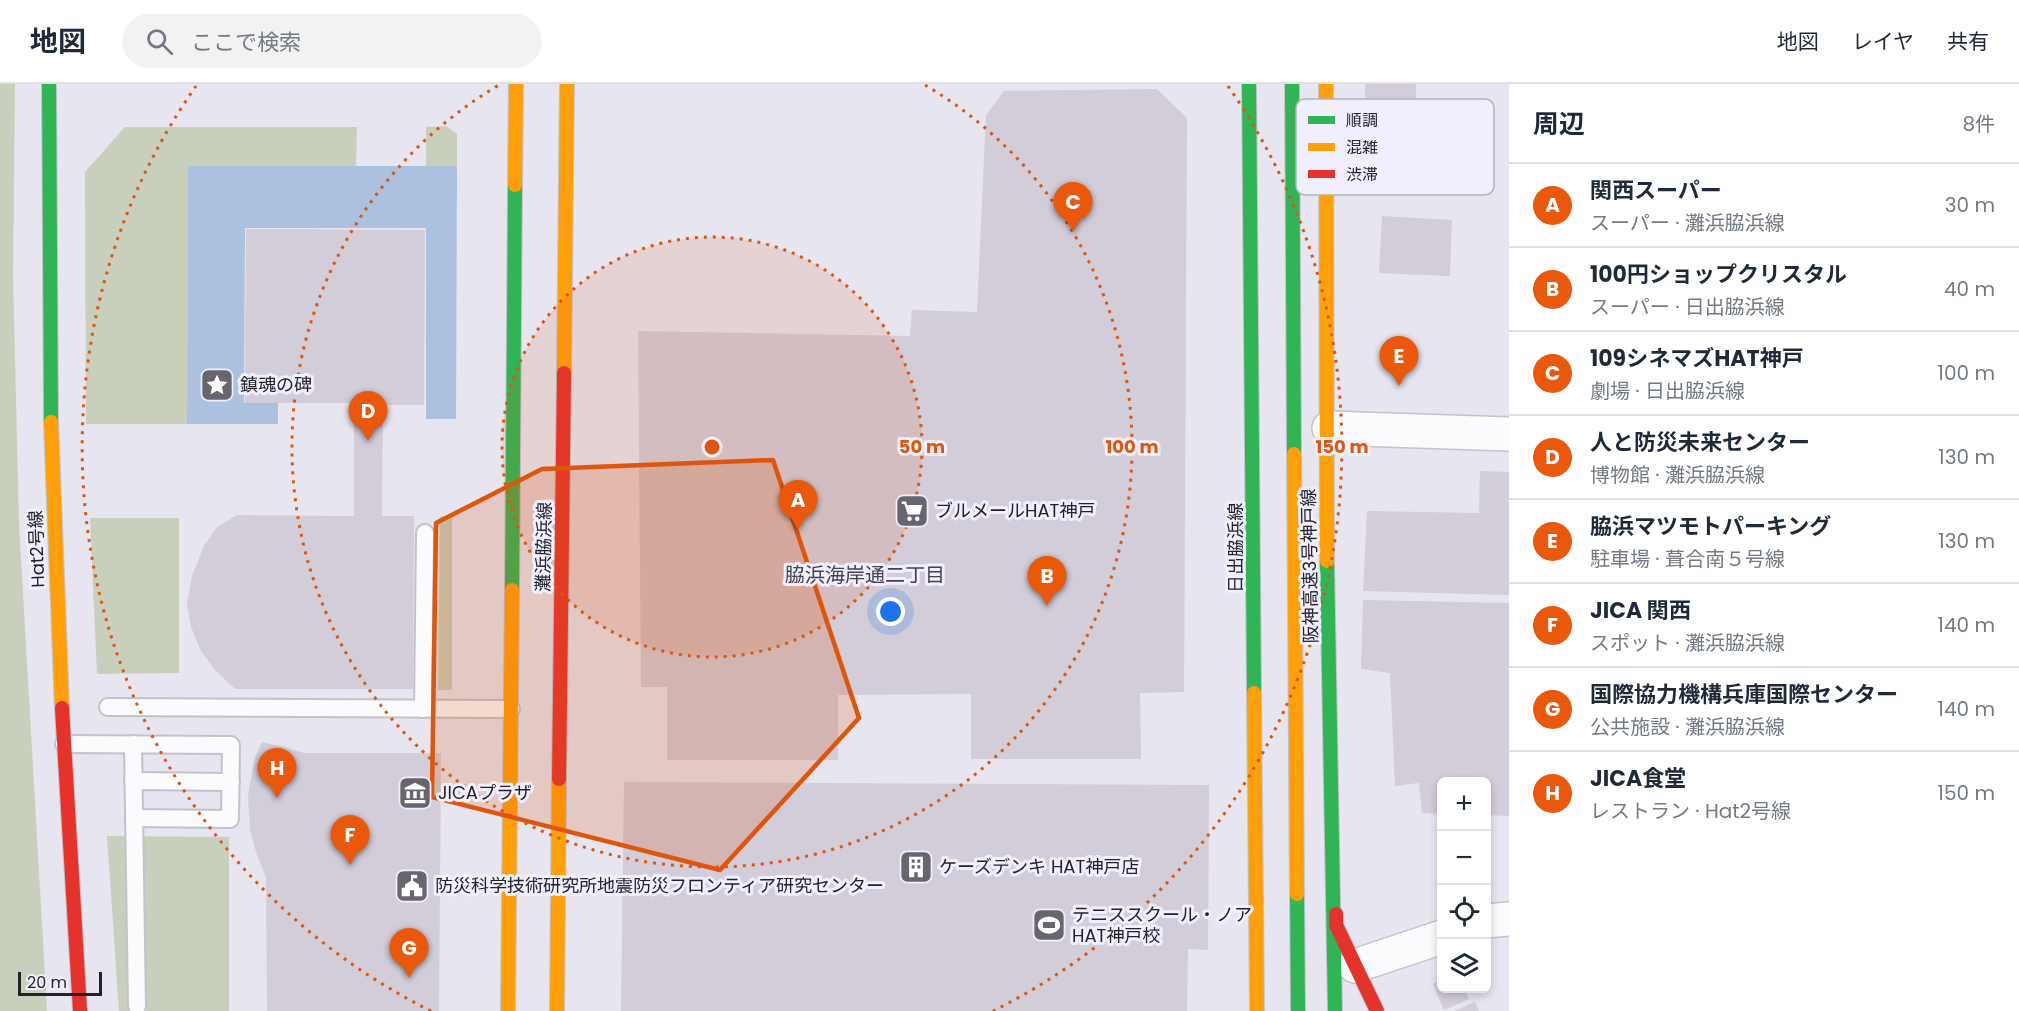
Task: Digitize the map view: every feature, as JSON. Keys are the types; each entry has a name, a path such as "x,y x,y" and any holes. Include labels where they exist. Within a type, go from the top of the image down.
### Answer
{"main road":[{"name":"Hat2号線","path":"49,84 48,251 52,476 64,744 80,1011"},
{"name":"灘浜脇浜線","path":"508,1011 516,84"},
{"name":"灘浜脇浜線","path":"557,1011 567,84"},
{"name":"日出脇浜線","path":"1249,84 1257,1011"},
{"name":"阪神高速3号神戸線","path":"1292,84 1298,1011"},
{"name":"阪神高速3号神戸線","path":"1328,84 1328,99"},
{"path":"1328,84 1328,99"},
{"name":"阪神高速3号神戸線","path":"1328,195 1327,556 1335,1011"},
{"path":"1328,195 1336,925 1377,1011"}],"street":[{"path":"1329,429 1509,434"},
{"path":"1491,921 1509,919"},
{"path":"1355,966 1437,939"}],"lane":[{"path":"423,709 425,533"},
{"path":"108,707 511,709"},
{"path":"64,744 231,744 230,819 134,818"},
{"path":"133,744 137,1006"},
{"path":"133,781 231,782"}],"highlighted area":[{"path":"773,460 859,718 720,870 432,797 436,523 542,469"}],"green space":[{"path":"0,84 15,84 13,277 19,524 47,1011 0,1011"},
{"path":"446,126 457,134 457,166 426,166 426,127"},
{"path":"125,127 357,127 356,166 188,166 187,424 86,424 85,172"},
{"path":"440,516 452,517 452,690 438,690"},
{"path":"90,518 179,518 179,673 97,674"},
{"path":"107,836 229,837 229,1011 119,1011"}],"water":[{"path":"188,166 457,166 456,419 426,419 426,228 245,228 244,403 278,403 278,424 187,424"}],"building":[{"path":"1365,84 1416,84 1416,99 1365,99"},
{"name":"ブルメールHAT神戸","path":"1157,89 1187,118 1184,692 1140,693 1141,759 971,759 971,694 838,695 838,760 667,760 667,687 641,687 638,331 910,336 912,310 977,312 986,115 1004,91"},
{"path":"1382,216 1452,220 1450,276 1379,273"},
{"path":"246,229 425,230 424,405 383,405 382,516 414,516 413,689 235,689 215,670 201,651 191,627 187,604 192,576 204,546 216,528 237,515 354,516 354,403 245,403"},
{"path":"1480,471 1509,472 1509,595 1363,591 1367,511 1479,513"},
{"path":"1363,600 1509,603 1509,816 1491,815 1491,777 1437,777 1437,814 1422,813 1419,783 1395,786 1390,673 1361,669"},
{"path":"262,742 305,753 441,753 439,1011 267,1011 266,877 250,830 248,795 255,757"},
{"name":"ケーズデンキ HAT神戸店","path":"624,782 1209,785 1208,950 1188,949 1187,1011 621,1011"},
{"path":"1437,982 1437,993 1466,993 1469,999 1444,1010 1433,984"},
{"path":"1475,1002 1479,1011 1454,1011"}],"traffic: fast":[{"path":"49,84 51,422"},
{"path":"1249,84 1254,693"},
{"path":"1292,84 1294,454"},
{"path":"512,590 515,185"},
{"path":"1327,561 1335,1011"},
{"path":"1297,894 1298,1011"}],"traffic: slow":[{"path":"515,185 516,84"},
{"path":"564,373 567,84"},
{"path":"1326,84 1326,99"},
{"path":"1326,195 1327,561"},
{"path":"51,422 62,708"},
{"path":"1294,454 1297,894"},
{"path":"508,1011 512,590"},
{"path":"1254,693 1257,1011"},
{"path":"557,1011 559,779"}],"traffic: jam":[{"path":"559,779 564,373"},
{"path":"62,708 80,1011"},
{"path":"1336,914 1336,925 1377,1011"}],"place":[{"name":"109シネマズHAT神戸","path":"1073,232"},
{"name":"鎮魂の碑","path":"217,385"},
{"name":"脇浜マツモトパーキング","path":"1399,386"},
{"name":"人と防災未来センター","path":"368,441"},
{"name":"ブルメールHAT神戸","path":"912,511"},
{"name":"関西スーパー","path":"798,530"},
{"name":"100円ショップクリスタル","path":"1047,606"},
{"name":"JICAプラザ","path":"415,793"},
{"name":"JICA食堂","path":"277,798"},
{"name":"JICA 関西","path":"350,865"},
{"name":"ケーズデンキ HAT神戸店","path":"916,867"},
{"name":"防災科学技術研究所地震防災フロンティア研究センター","path":"412,886"},
{"name":"テニススクール・ノア HAT神戸校","path":"1049,925"},
{"name":"国際協力機構兵庫国際センター","path":"409,978"}],"district":[{"name":"脇浜海岸通二丁目","path":"865,575"}]}
